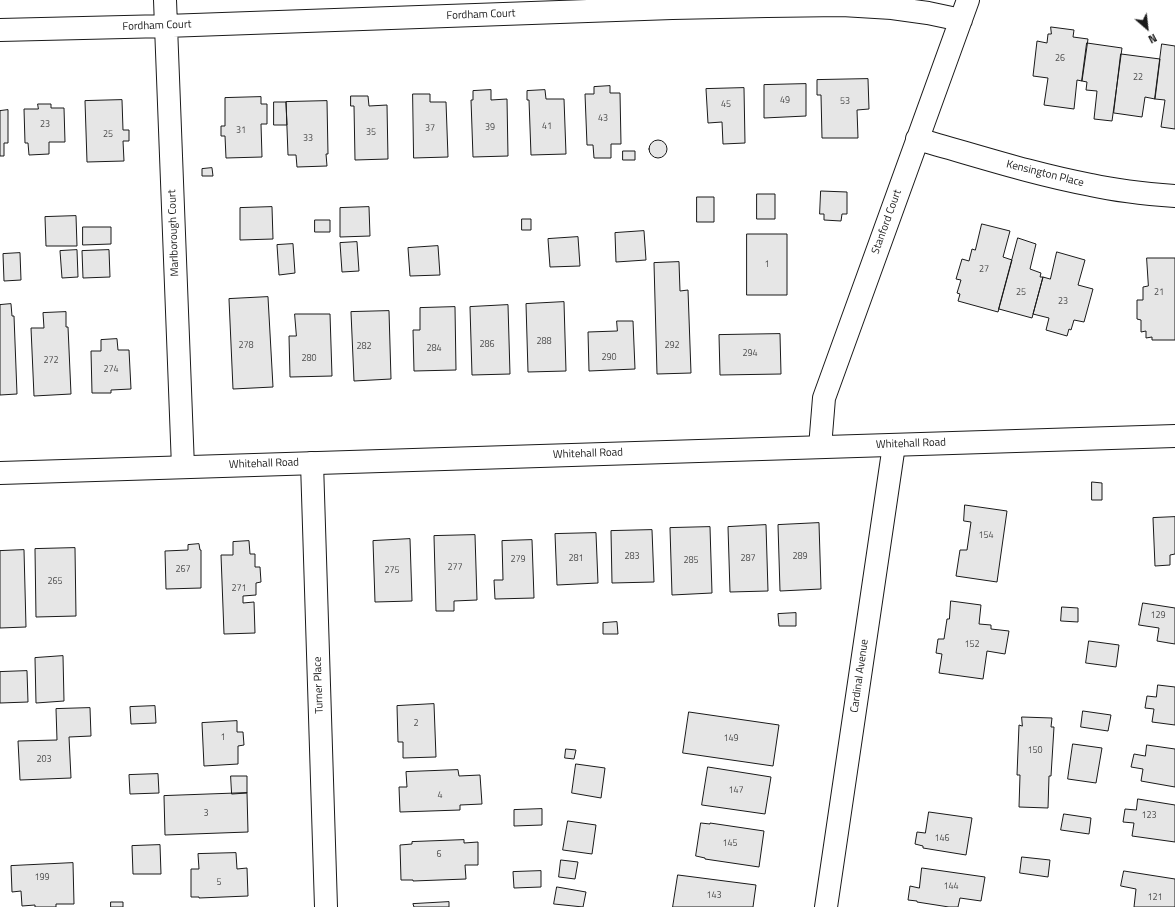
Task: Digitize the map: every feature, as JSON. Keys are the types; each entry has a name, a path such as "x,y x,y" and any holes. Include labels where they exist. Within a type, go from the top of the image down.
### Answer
{"street":[{"name":"Marlborough Court","path":"165,0 183,467"},
{"name":"Stanford Court","path":"820,447 824,398 968,0"},
{"name":"Fordham Court","path":"0,30 166,26 648,8 775,6 892,8 928,13 961,20"},
{"name":"Kensington Place","path":"917,139 1056,178 1092,186 1175,196"},
{"name":"Whitehall Road","path":"0,473 1175,436"},
{"name":"Cardinal Avenue","path":"826,907 894,445"},
{"name":"Turner Place","path":"312,463 326,907"}],"building":[{"path":"1051,27 1074,30 1073,37 1088,39 1082,81 1077,80 1074,109 1044,105 1048,78 1033,76 1037,41 1047,43 1048,34 1051,34"},
{"path":"1087,43 1122,48 1112,121 1094,119 1097,91 1086,90 1087,82 1082,81"},
{"path":"1162,44 1175,46 1175,129 1161,127 1165,100 1155,99"},
{"path":"1121,54 1160,59 1155,99 1145,97 1142,117 1114,113"},
{"path":"868,79 869,109 857,110 858,138 822,138 821,95 817,95 817,80"},
{"path":"806,84 806,116 764,118 764,85"},
{"path":"610,86 610,93 620,93 621,144 611,144 611,158 594,158 593,145 587,145 585,94 594,94 594,87"},
{"path":"744,88 745,143 723,144 722,122 708,123 706,89"},
{"path":"491,90 491,100 507,99 508,156 473,157 471,100 473,100 473,91"},
{"path":"545,90 546,99 564,99 566,154 531,155 529,100 527,100 527,91"},
{"path":"413,94 430,94 430,102 446,102 448,157 414,158"},
{"path":"351,96 368,96 369,106 387,105 388,159 355,160 354,106 351,106"},
{"path":"261,97 261,104 267,104 267,124 261,124 262,157 226,158 225,136 221,136 221,126 225,126 225,98"},
{"path":"122,100 123,130 129,130 129,141 123,141 124,161 87,162 85,101"},
{"path":"327,101 327,166 297,167 296,155 288,155 286,102"},
{"path":"274,102 286,102 287,125 274,125"},
{"path":"38,104 51,104 51,108 64,108 65,142 49,142 49,154 29,155 28,143 25,143 24,109 38,109"},
{"path":"8,110 8,143 4,143 4,156 0,156 0,111"},
{"path":"658,140 664,143 667,149 664,155 658,158 652,155 649,149 652,143"},
{"path":"623,151 635,151 635,160 623,160"},
{"path":"212,168 213,176 202,176 202,169"},
{"path":"821,191 847,192 847,214 842,214 841,221 824,220 824,214 820,214"},
{"path":"757,194 775,194 775,219 757,219"},
{"path":"697,197 714,197 714,222 697,222"},
{"path":"272,207 273,239 240,240 240,208"},
{"path":"369,207 370,236 340,237 340,208"},
{"path":"76,216 77,246 46,246 45,217"},
{"path":"522,219 531,219 531,230 522,230"},
{"path":"315,220 330,220 330,232 315,232"},
{"path":"982,224 1010,231 1003,257 1012,260 998,312 958,301 960,294 957,293 961,280 956,279 962,259 969,261 972,249 975,250"},
{"path":"83,227 111,227 111,244 83,245"},
{"path":"644,231 646,260 616,262 615,233"},
{"path":"747,234 787,234 787,295 747,295"},
{"path":"578,237 580,266 550,267 548,239"},
{"path":"1018,238 1036,244 1030,269 1041,273 1040,277 1043,277 1032,318 999,309"},
{"path":"357,242 359,271 342,272 340,243"},
{"path":"293,244 295,273 279,275 277,245"},
{"path":"438,246 440,275 410,276 408,248"},
{"path":"77,250 78,277 62,278 60,251"},
{"path":"109,250 110,277 83,278 82,251"},
{"path":"1057,252 1085,260 1078,285 1093,289 1084,322 1074,320 1071,330 1069,329 1067,336 1046,330 1049,318 1033,314 1043,277 1050,279"},
{"path":"20,253 21,280 4,281 3,254"},
{"path":"1147,258 1175,258 1175,340 1152,340 1152,337 1146,338 1146,331 1141,332 1141,320 1137,319 1137,300 1143,300 1143,287 1148,286"},
{"path":"679,262 680,291 688,290 691,373 657,374 654,263"},
{"path":"268,297 273,387 233,389 229,299"},
{"path":"564,302 566,371 528,372 526,304"},
{"path":"11,304 12,316 14,316 17,394 0,395 0,305"},
{"path":"508,305 510,374 472,375 470,307"},
{"path":"455,307 456,370 414,371 413,330 420,330 420,308"},
{"path":"389,311 391,379 354,381 351,312"},
{"path":"66,312 71,394 34,396 31,328 44,328 43,313"},
{"path":"295,314 330,314 332,376 290,377 289,336 296,336"},
{"path":"617,321 633,321 635,369 589,371 588,332 617,331"},
{"path":"780,334 781,374 720,375 719,335"},
{"path":"117,339 118,350 129,350 131,389 111,390 111,393 92,393 91,351 101,351 101,340"},
{"path":"1092,482 1102,483 1102,500 1092,500"},
{"path":"965,505 1007,511 997,582 956,576 960,550 967,550 971,522 964,521"},
{"path":"1175,517 1175,554 1170,555 1170,565 1155,566 1153,518"},
{"path":"819,523 821,589 780,591 778,525"},
{"path":"766,525 768,591 730,592 728,527"},
{"path":"710,527 712,593 672,595 670,528"},
{"path":"652,530 654,582 612,583 611,531"},
{"path":"596,533 598,583 557,585 555,534"},
{"path":"475,535 477,600 454,601 454,611 436,611 434,536"},
{"path":"410,539 412,601 375,602 373,541"},
{"path":"532,540 534,598 495,599 494,580 503,580 502,541"},
{"path":"249,541 250,554 255,554 255,567 260,567 261,582 256,583 256,595 243,596 243,603 254,602 255,633 224,634 221,555 233,555 233,542"},
{"path":"199,544 201,550 201,588 166,589 165,551 188,550 188,545"},
{"path":"75,548 76,616 36,617 35,549"},
{"path":"24,550 26,627 0,628 0,551"},
{"path":"951,601 981,605 979,624 991,625 991,629 1009,631 1005,654 987,651 983,679 939,673 942,654 936,653 938,639 944,639 947,619 949,619"},
{"path":"1143,603 1175,608 1175,644 1157,641 1159,628 1139,625"},
{"path":"1062,607 1078,608 1078,622 1061,621"},
{"path":"796,613 796,626 779,626 778,614"},
{"path":"617,622 618,634 603,634 603,623"},
{"path":"1089,641 1119,645 1116,667 1086,663"},
{"path":"63,656 64,701 36,703 35,658"},
{"path":"27,671 28,702 0,703 0,672"},
{"path":"1158,685 1175,687 1175,725 1152,722 1154,709 1145,708 1147,696 1156,697"},
{"path":"434,704 436,757 403,758 403,742 398,742 397,706"},
{"path":"155,706 156,723 131,724 130,707"},
{"path":"90,708 91,736 69,737 71,778 20,780 18,741 57,740 56,709"},
{"path":"1083,711 1111,715 1108,731 1081,727"},
{"path":"689,712 779,725 773,766 683,753"},
{"path":"1022,717 1052,718 1051,727 1054,727 1051,776 1049,776 1048,808 1019,807 1020,775 1017,775 1019,725 1022,726"},
{"path":"237,721 237,732 243,732 244,745 238,746 238,764 204,766 202,723"},
{"path":"1073,744 1102,748 1096,783 1068,779"},
{"path":"1147,745 1175,749 1175,787 1141,781 1143,769 1131,767 1134,754 1145,756"},
{"path":"566,749 576,750 574,759 565,758"},
{"path":"576,764 605,768 601,798 572,793"},
{"path":"708,767 771,777 765,814 702,805"},
{"path":"458,770 459,776 480,775 482,804 460,805 460,810 400,812 399,787 407,787 406,772"},
{"path":"158,774 159,793 130,794 129,775"},
{"path":"231,776 247,776 247,793 232,794"},
{"path":"247,793 248,832 165,835 164,796"},
{"path":"1138,799 1175,805 1175,842 1132,836 1134,823 1123,822 1125,809 1136,810"},
{"path":"542,809 542,825 514,826 514,810"},
{"path":"929,812 972,818 966,855 923,848 923,846 915,844 917,832 925,833"},
{"path":"1064,814 1091,818 1089,834 1061,830"},
{"path":"568,821 596,825 592,854 563,850"},
{"path":"701,823 764,831 759,867 705,859 696,856"},
{"path":"464,840 464,843 478,842 478,865 465,865 466,879 401,880 400,845 412,844 412,842"},
{"path":"160,845 161,874 133,874 132,846"},
{"path":"236,853 237,869 247,868 248,896 191,897 191,869 199,869 198,854"},
{"path":"1022,857 1050,860 1048,877 1020,873"},
{"path":"561,860 578,862 575,879 559,877"},
{"path":"73,863 74,904 56,904 56,907 35,907 35,905 22,906 21,891 12,892 11,866"},
{"path":"922,868 985,877 981,901 960,898 958,907 949,907 908,900 910,886 919,888"},
{"path":"541,871 541,887 514,888 513,872"},
{"path":"1124,871 1175,879 1175,907 1134,907 1136,889 1121,886"},
{"path":"678,875 756,885 753,907 673,907"},
{"path":"557,887 586,892 583,907 554,904"},
{"path":"111,902 123,902 123,907 111,907"},
{"path":"449,902 449,907 414,907 413,904"}]}
